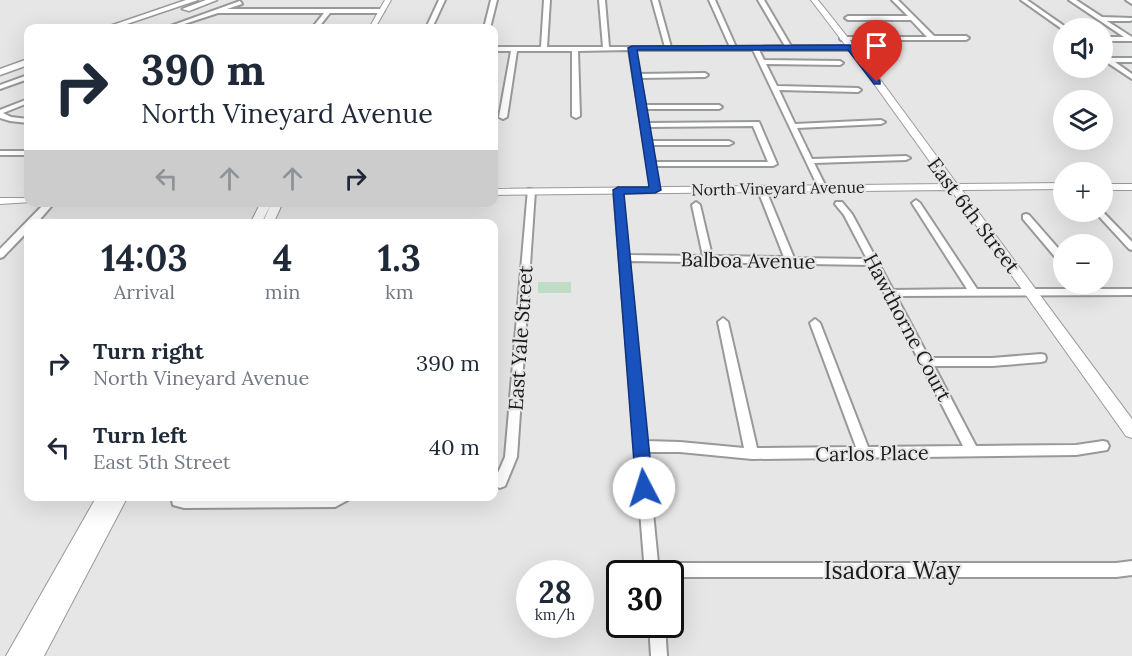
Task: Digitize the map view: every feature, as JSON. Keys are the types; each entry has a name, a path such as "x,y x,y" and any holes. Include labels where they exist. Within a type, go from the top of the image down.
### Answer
{"highway":[{"path":"120,24 194,0"},
{"path":"127,24 200,0"},
{"path":"134,24 207,0"},
{"path":"141,24 213,0"},
{"path":"0,68 24,59"}],"main road":[{"path":"374,24 388,0"},
{"name":"East 6th Street","path":"814,0 1132,431"},
{"name":"North Vineyard Avenue","path":"498,192 1053,186"},
{"path":"1113,187 1132,187"},
{"path":"0,194 24,193"},
{"path":"0,201 24,201"},
{"path":"16,656 103,501"},
{"path":"33,656 117,501"}],"street":[{"path":"431,24 442,0"},
{"path":"489,24 494,0"},
{"path":"544,49 548,0"},
{"path":"602,0 606,48"},
{"path":"655,0 668,48"},
{"path":"712,0 734,48"},
{"path":"761,0 789,48"},
{"path":"895,0 933,39"},
{"path":"1024,0 1053,20"},
{"path":"1072,0 1099,18"},
{"path":"180,24 240,3"},
{"path":"217,11 381,11"},
{"path":"318,24 328,11"},
{"path":"848,18 912,18"},
{"path":"1113,19 1130,19"},
{"path":"1113,27 1132,39"},
{"path":"498,49 789,48 966,38"},
{"path":"1113,39 1132,39"},
{"path":"575,48 576,116"},
{"path":"632,48 655,190"},
{"path":"755,48 822,187"},
{"path":"503,117 514,49"},
{"path":"1113,59 1132,60"},
{"path":"762,62 840,63"},
{"path":"1113,64 1132,77"},
{"path":"637,76 705,75"},
{"path":"0,87 24,78"},
{"path":"774,88 858,90"},
{"path":"0,114 24,103"},
{"path":"642,107 719,107"},
{"path":"0,114 10,119 24,121"},
{"path":"792,126 881,122"},
{"path":"645,125 756,124 773,164 651,164"},
{"path":"648,143 729,143"},
{"path":"0,153 24,153"},
{"path":"809,161 906,158"},
{"path":"760,188 790,260"},
{"path":"618,190 651,560"},
{"name":"East Yale Street","path":"500,482 511,457 531,191"},
{"path":"916,203 974,292"},
{"name":"Hawthorne Court","path":"839,204 848,214 973,452"},
{"path":"696,205 708,258"},
{"path":"35,219 46,207"},
{"path":"1026,217 1053,249"},
{"path":"1108,222 1132,247"},
{"path":"0,255 24,231"},
{"name":"Balboa Avenue","path":"623,258 873,262"},
{"path":"1113,293 1132,292"},
{"path":"890,293 1053,294"},
{"path":"723,322 752,454"},
{"path":"815,323 864,453"},
{"path":"926,362 992,362 1041,358"},
{"name":"Carlos Place","path":"641,446 680,447 752,454 1076,450 1103,446"},
{"path":"178,501 335,501"},
{"name":"Isadora Way","path":"684,572 1116,570 1132,568"},
{"path":"658,638 659,656"}],"green space":[{"path":"538,282 571,282 571,293 538,293"}],"route":[{"path":"644,488 618,190 655,190 632,48 850,48 877,82"}]}
